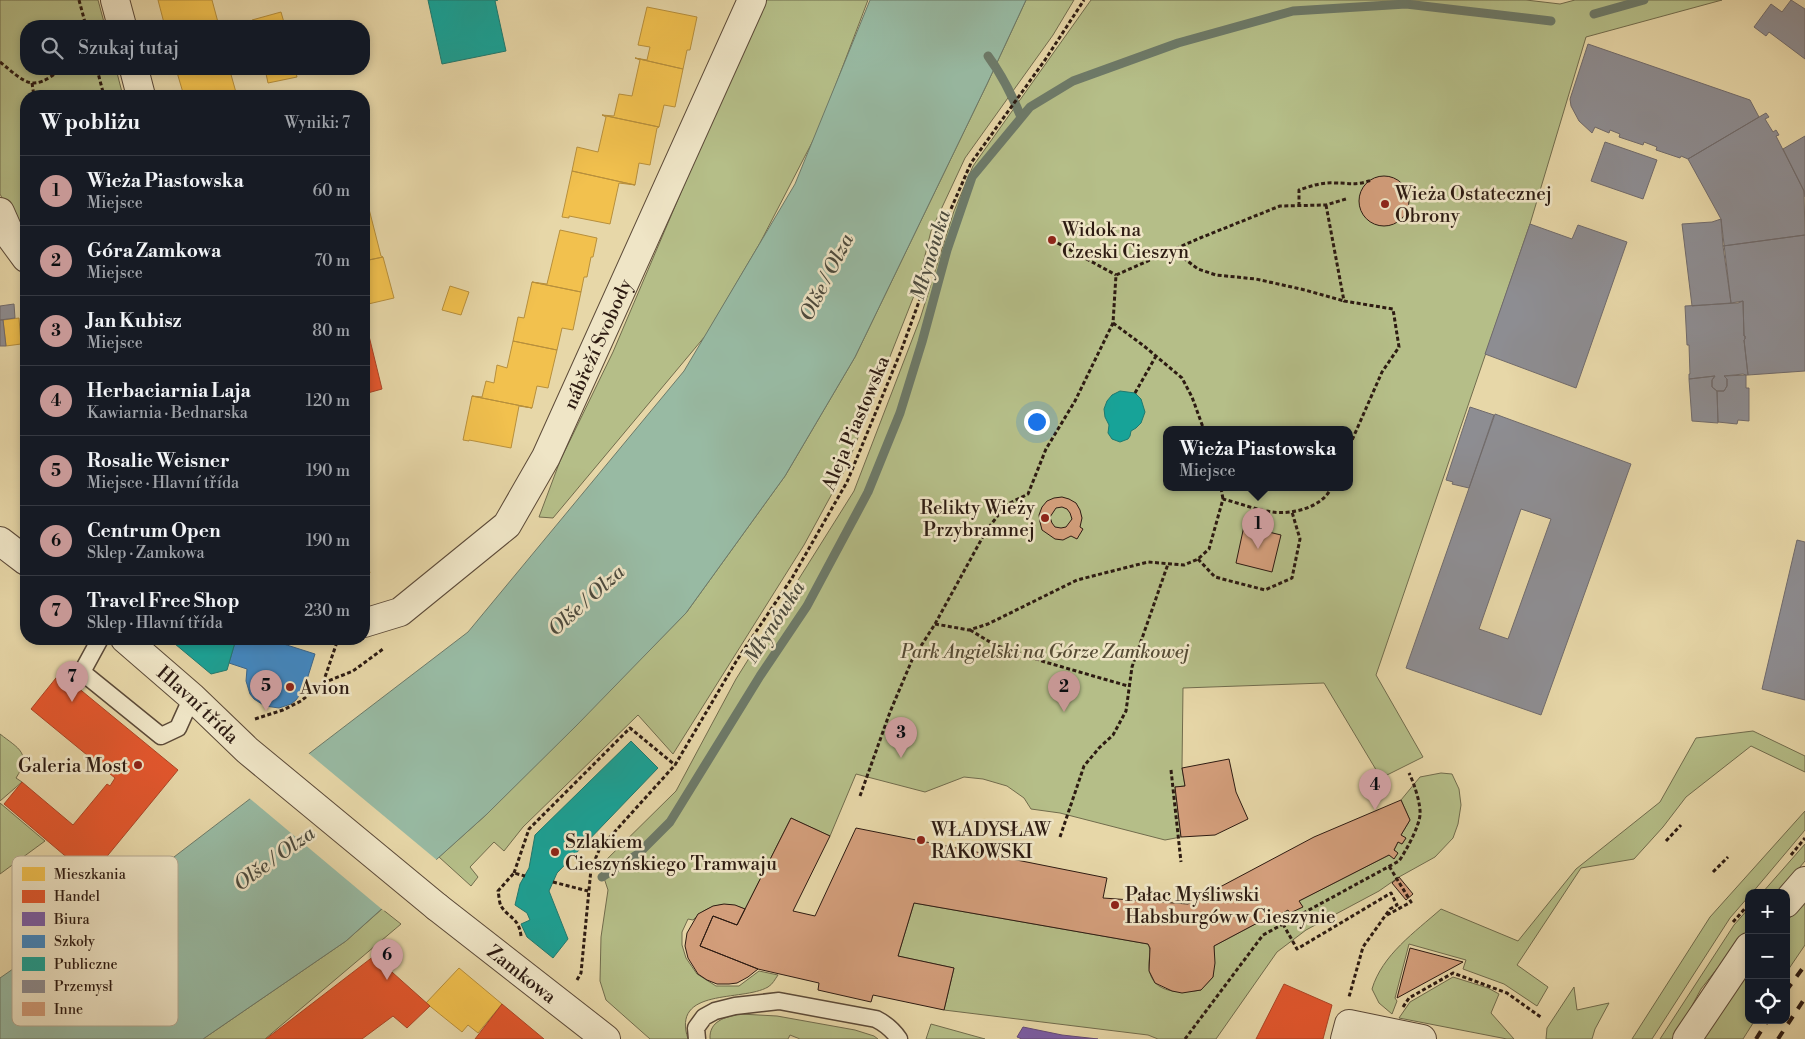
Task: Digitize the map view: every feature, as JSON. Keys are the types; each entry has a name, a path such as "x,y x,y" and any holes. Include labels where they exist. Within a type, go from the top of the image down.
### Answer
{"street":[{"path":"115,0 120,20"},
{"name":"nábřeží Svobody","path":"370,621 400,612 507,525 546,457 752,0"},
{"path":"136,75 139,90"},
{"path":"0,212 12,239 20,250"},
{"path":"0,541 20,556"},
{"name":"Hlavní třída","path":"132,645 192,696 247,750 437,907"},
{"path":"1790,898 1805,881"},
{"name":"Zamkowa","path":"437,907 606,1039"},
{"path":"1687,1039 1745,953"},
{"path":"1347,1031 1390,1032 1422,1039"}],"lane":[{"path":"97,645 82,672 161,736 178,728 192,696"},
{"path":"697,1039 696,1028 704,1017 715,1011 735,1006 779,1001 876,1019 885,1024 899,1039"}],"path":[{"path":"79,0 84,20"},
{"name":"Aleja Piastowska","path":"560,1003 576,983 581,973 591,869 600,848 675,765 737,660 792,578 847,482 904,342 944,225 971,163 1045,60 1084,0"},
{"path":"0,62 25,82 47,81 54,75"},
{"path":"99,75 102,90"},
{"path":"32,83 33,90"},
{"path":"1299,206 1299,190 1318,184 1336,182 1358,185 1372,180"},
{"path":"1116,275 1280,206 1326,205 1346,199"},
{"path":"1326,205 1344,301"},
{"path":"1052,240 1116,275"},
{"path":"1173,250 1198,269 1216,275 1256,279 1344,301 1393,309 1400,347 1382,372 1353,438"},
{"path":"860,796 890,712 912,660 935,624 986,531 1006,505 1028,494 1046,449 1075,401 1113,323 1116,275"},
{"path":"1113,323 1182,378 1192,397 1203,426"},
{"path":"1135,394 1156,356"},
{"path":"969,630 988,624 1077,580 1148,562 1184,565 1198,559 1209,549 1223,499 1222,491"},
{"path":"1223,499 1273,512 1292,512 1316,504 1330,491"},
{"path":"1198,559 1214,577 1264,590 1292,578 1300,539 1292,512"},
{"path":"1060,837 1084,766 1099,748 1114,735 1126,711 1132,667 1168,564"},
{"path":"935,624 969,630 995,645 1045,662 1128,686"},
{"path":"255,719 301,701 323,683 336,645"},
{"path":"521,930 515,919 501,907 498,890 514,873 529,829 630,728 675,765"},
{"path":"1171,770 1181,862"},
{"path":"1186,1039 1263,935 1399,861 1407,850 1420,815 1410,773"},
{"path":"1666,841 1681,825"},
{"path":"1713,872 1728,857"},
{"path":"1386,916 1411,902 1389,866"},
{"path":"514,873 525,876"},
{"path":"553,882 588,891"},
{"path":"1283,924 1297,949 1390,893 1397,905 1390,909 1364,947 1345,1011 1347,1031"},
{"path":"1390,1032 1395,1020 1410,998 1453,973 1507,993 1542,1018"}],"green space":[{"path":"0,0 98,0 103,20 20,20 20,75 118,75 121,90 20,90 20,232 0,194"},
{"path":"763,0 868,0 819,129 760,243 706,335 553,518 539,517 560,461 613,352"},
{"path":"1026,0 1074,0 1053,35 965,158 931,231 917,288 846,468 804,545 673,754 638,715 523,827 504,851 494,842 470,867 478,877 471,886 439,857 487,814 686,613 785,476 855,357"},
{"name":"Park Angielski na Górze Zamkowej","path":"1091,0 1526,0 1560,4 1575,0 1722,0 1586,37 1530,224 1376,675 1423,757 1381,778 1324,683 1183,688 1182,768 1185,786 1175,787 1181,837 1165,840 1060,813 1031,809 1024,798 1007,786 983,779 964,777 925,792 856,774 830,836 791,818 745,909 731,905 711,907 693,920 688,919 682,932 682,945 686,958 697,974 716,986 739,986 759,971 778,975 773,983 756,991 712,999 699,1004 690,1011 685,1022 688,1039 650,1039 606,1000 600,981 601,937 608,890 600,866 676,791 736,679 854,491 920,319 954,211 973,166"},
{"path":"1753,731 1805,756 1805,772 1751,746 1686,797 1663,827 1634,859 1581,868 1517,965 1548,987 1537,1006 1504,984 1463,969 1466,960 1409,944 1395,998 1397,1001 1392,1014 1379,1003 1372,989 1383,965 1410,935 1441,909 1518,941 1576,869 1660,802 1696,738"},
{"path":"0,734 18,748 23,757 23,763 16,778 22,782 0,801"},
{"path":"1441,773 1452,774 1459,789 1461,805 1458,824 1453,838 1435,857 1399,877 1379,891 1306,930 1277,952 1216,1039 1158,1039 1148,1035 944,1010 954,968 898,956 914,903 1148,944 1150,950 1149,968 1151,977 1156,983 1162,988 1169,990 1185,992 1201,990 1213,977 1214,946 1278,912 1280,915 1288,910 1290,913 1302,906 1299,901 1389,855 1394,858 1398,853 1394,850 1398,842 1402,844 1406,838 1401,835 1410,820 1401,800 1420,777"},
{"path":"0,803 45,841 25,856 12,856 12,865 0,874"},
{"path":"1805,811 1805,830 1755,889 1745,889 1745,901 1730,918 1652,1039 1632,1039 1710,917"},
{"path":"1805,844 1805,861 1781,889 1766,889"},
{"path":"1805,900 1805,945 1790,967 1790,934 1790,917"},
{"path":"382,909 401,924 265,1039 203,1039 346,941"},
{"path":"1745,913 1745,933 1701,989 1674,1039 1660,1039 1734,925"},
{"path":"1745,976 1745,1024 1752,1024 1743,1039 1702,1039"},
{"path":"1453,977 1488,988 1499,994 1491,1013 1514,1039 1399,1018 1410,1002"},
{"path":"1574,987 1577,1010 1609,1003 1595,1029 1592,1039 1546,1039 1547,1028"},
{"path":"740,1014 777,1016 855,1030 878,1039 800,1039 790,1035 788,1039 710,1039 710,1033 715,1024 724,1018"},
{"path":"931,1024 985,1039 926,1039"}],"water":[{"name":"Olše / Olza","path":"870,0 1026,0 855,357 785,476 686,613 577,725 487,814 346,941 203,1039 0,1039 0,978 12,970 12,1026 178,1026 178,856 175,856 468,632 684,371 795,184"}],"pier":[{"path":"307,752 438,861 384,911 248,797"}],"building: Mieszkania":[{"path":"158,0 212,0 217,20 163,20"},
{"path":"647,7 697,17 690,50 687,50 683,69 635,58 647,60 650,47 638,45"},
{"path":"281,12 283,20 252,20"},
{"path":"635,58 683,69 675,107 664,105 659,127 602,115 614,116 619,94 632,96 640,60"},
{"path":"178,75 231,75 235,90 182,90"},
{"path":"266,75 296,75 297,77 268,83"},
{"path":"602,115 659,127 657,128 650,165 639,163 635,185 572,171 577,147 598,152 606,117"},
{"path":"572,171 635,185 619,183 610,224 569,216 569,218 562,217"},
{"path":"370,213 381,256 383,257 370,260"},
{"path":"560,230 597,238 593,257 591,257 587,277 584,277 581,292 532,282 547,284"},
{"path":"383,257 394,298 370,304 370,260"},
{"path":"532,282 581,292 573,330 562,328 557,350 513,341 518,317 524,318"},
{"path":"450,286 469,292 461,315 442,310"},
{"path":"19,318 20,344 6,346 3,320"},
{"path":"513,341 557,350 548,388 537,386 532,408 472,396 482,397 486,381 494,383 497,365 507,368"},
{"path":"472,396 532,408 519,406 511,448 463,440"},
{"path":"459,968 502,1004 478,1033 468,1025 462,1032 426,1003"}],"building: Handel":[{"path":"370,340 382,389 370,392"},
{"path":"60,673 178,770 107,856 65,856 4,804 22,782 73,825 107,784 110,786 115,778 31,709"},
{"path":"374,956 430,1006 407,1028 393,1016 362,1039 266,1039"},
{"path":"1284,984 1332,1005 1323,1039 1256,1039"},
{"path":"502,1004 544,1039 475,1039"}],"building: Biura":[{"path":"1023,1027 1062,1035 1098,1039 1022,1039 1017,1037"}],"building: Szkoły":[{"path":"234,645 287,645 315,654 304,689 291,704 279,708 265,706 254,699 250,694 246,681 247,669 229,663"}],"building: Publiczne":[{"path":"428,0 498,0 495,1 506,51 442,64"},
{"path":"1120,391 1135,393 1141,399 1145,412 1141,423 1131,431 1128,439 1120,442 1112,439 1108,433 1109,425 1104,409 1112,395"},
{"path":"176,645 234,645 227,670 211,674"},
{"name":"Szlakiem Cieszyńskiego Tramwaju","path":"631,741 658,768 557,873 549,891 568,939 553,958 527,937 521,924 530,920 527,913 515,905 520,884 529,868 535,835"}],"building: Przemysł":[{"path":"1791,0 1805,9 1805,59 1769,32 1766,36 1754,27 1771,4 1782,12"},
{"path":"1588,44 1750,100 1759,117 1688,159 1656,150 1657,147 1644,142 1643,145 1619,137 1620,134 1610,130 1609,133 1595,127 1592,133 1579,121 1571,106 1570,99"},
{"path":"1766,113 1769,117 1765,119 1773,132 1776,130 1779,135 1776,136 1804,191 1805,235 1723,246 1721,219 1688,159"},
{"path":"1805,136 1805,197 1804,191 1783,149"},
{"path":"1605,142 1657,160 1643,199 1591,181"},
{"path":"1721,219 1731,303 1692,306 1682,224 1712,222"},
{"path":"1530,224 1572,239 1578,225 1627,242 1576,388 1485,354"},
{"path":"1805,235 1805,371 1748,375 1744,340 1743,301 1731,303 1723,246"},
{"path":"1743,301 1744,340 1748,375 1724,376 1727,379 1727,386 1724,391 1717,391 1712,387 1712,380 1715,376 1689,379 1689,345 1687,345 1685,306 1738,303"},
{"path":"14,304 15,318 0,320 0,306"},
{"path":"0,320 3,320 6,346 0,346"},
{"path":"1746,375 1746,388 1749,388 1749,421 1738,420 1737,424 1718,422 1717,391 1724,391 1727,386 1727,379 1724,376"},
{"path":"1715,376 1712,380 1712,387 1717,391 1718,423 1692,421 1689,379"},
{"path":"1470,407 1494,415 1469,488 1452,484 1453,482 1446,480"},
{"path":"1495,414 1631,464 1541,715 1406,668","holes":["1521,509 1551,519 1508,639 1479,629"]},
{"path":"1797,540 1805,542 1805,700 1762,689"}],"building: Inne":[{"name":"Wieża Ostatecznej Obrony","path":"1384,176 1393,178 1404,187 1409,201 1407,210 1398,221 1384,226 1375,224 1364,215 1359,201 1361,192 1370,181"},
{"name":"Relikty Wieży Przybramnej","path":"1062,497 1069,499 1076,503 1080,510 1082,518 1080,527 1083,529 1077,539 1071,536 1063,540 1055,539 1042,530 1039,515 1042,507 1047,501","holes":["1062,507 1067,509 1072,519 1066,527 1055,527 1050,517 1056,508"]},
{"path":"1244,526 1281,535 1272,572 1236,563"},
{"path":"1229,759 1236,792 1248,819 1215,835 1181,837 1175,787 1185,786 1182,768"},
{"name":"Pałac Myśliwski Habsburgów w Cieszynie","path":"1401,800 1410,820 1401,835 1406,838 1402,844 1398,842 1394,850 1398,853 1394,859 1389,855 1299,901 1303,907 1290,913 1288,910 1279,915 1278,912 1214,946 1215,963 1213,977 1201,990 1182,993 1172,991 1155,983 1149,971 1150,948 1148,944 914,903 898,956 954,968 944,1010 873,995 871,1002 818,990 819,983 758,969 700,946 713,916 737,925 791,818 830,836 793,911 815,916 856,828 1107,878 1103,898 1188,904 1314,837"},
{"path":"1399,877 1413,894 1406,900 1392,883"},
{"path":"735,905 745,909 737,925 713,916 700,946 758,969 737,983 717,984 698,974 688,958 685,946 687,933 698,914 713,906"},
{"path":"1410,948 1463,962 1397,998"}],"waterway":[{"name":"Młynówka","path":"1594,14 1644,0"},
{"name":"Młynówka","path":"602,877 638,854 670,822 760,676 807,606 868,492 900,413 947,250 972,177 1030,107 1073,81 1178,43 1293,11 1406,4 1551,21"},
{"path":"988,56 998,70 1021,117"}],"railway":[{"path":"1790,986 1805,965"},
{"path":"1778,1039 1805,998"},
{"path":"1756,1039 1765,1024"}],"place":[{"name":"Wieża Ostatecznej Obrony","path":"1385,204"},
{"name":"Widok na Czeski Cieszyn","path":"1052,240"},
{"name":"Relikty Wieży Przybramnej","path":"1045,518"},
{"name":"Wieża Piastowska","path":"1258,549"},
{"name":"Avion","path":"290,687"},
{"name":"Travel Free Shop","path":"72,702"},
{"name":"Rosalie Weisner","path":"266,711"},
{"name":"Góra Zamkowa","path":"1064,712"},
{"name":"Jan Kubisz","path":"901,758"},
{"name":"Galeria Most","path":"138,765"},
{"name":"Herbaciarnia Laja","path":"1375,810"},
{"name":"WŁADYSŁAW RAKOWSKI","path":"921,840"},
{"name":"Szlakiem Cieszyńskiego Tramwaju","path":"555,852"},
{"name":"Pałac Myśliwski Habsburgów w Cieszynie","path":"1115,905"},
{"name":"Centrum Open","path":"387,980"}]}
